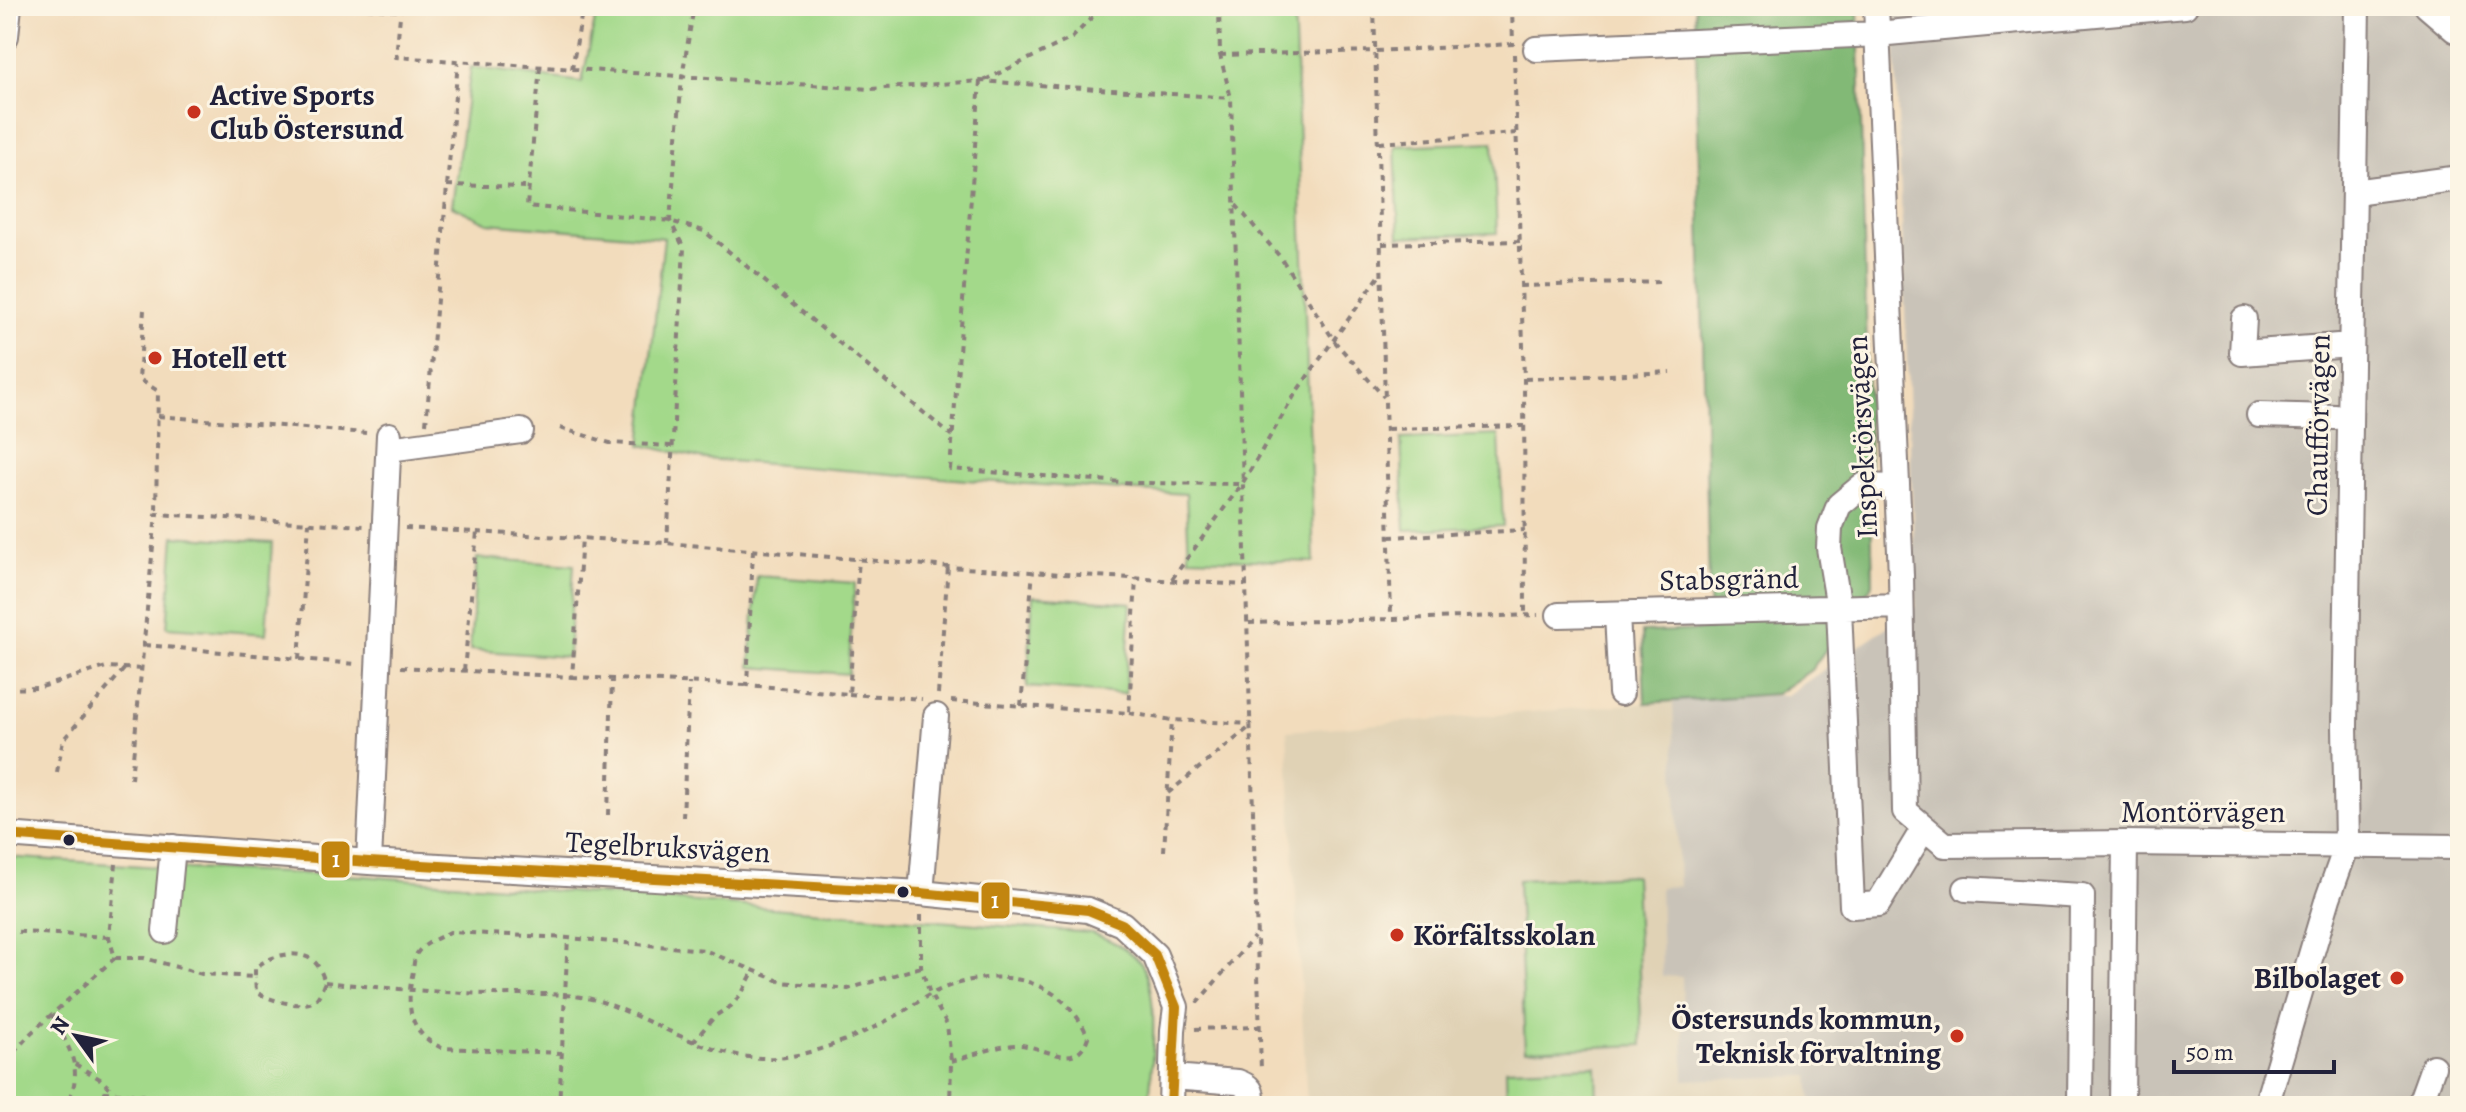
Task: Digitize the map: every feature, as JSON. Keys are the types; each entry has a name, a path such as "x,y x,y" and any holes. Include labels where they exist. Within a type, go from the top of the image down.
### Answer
{"street":[{"path":"6,36 9,6"},
{"name":"Inspektörsvägen","path":"1876,6 1897,487 1905,811 1945,845"},
{"path":"1524,46 1877,34 2185,6"},
{"name":"Chaufförvägen","path":"2347,845 2345,726 2357,6"},
{"path":"2427,6 2458,31"},
{"path":"2354,192 2460,178"},
{"path":"2244,319 2242,353 2351,345"},
{"path":"2259,415 2335,417"},
{"path":"369,862 389,442 521,431"},
{"path":"1897,487 1862,486 1839,505 1830,528 1829,548 1839,608 1852,906 1878,904 1924,828"},
{"name":"Stabsgränd","path":"1559,615 1901,606"},
{"path":"1617,614 1621,693"},
{"path":"921,893 937,708"},
{"name":"Tegelbruksvägen","path":"6,835 369,862 921,893 1088,910 1122,924 1155,955 1176,1007 1171,1106"},
{"path":"2122,1106 2125,843"},
{"name":"Montörvägen","path":"1945,845 2125,843 2460,847"},
{"path":"2266,1106 2328,898 2347,845"},
{"path":"165,931 173,847"},
{"path":"1966,889 2082,896 2080,1106"},
{"path":"2081,993 2122,993"},
{"path":"2419,1106 2433,1067"},
{"path":"1172,1077 1238,1082 1247,1085 1252,1096"}],"path":[{"path":"343,6 401,8 396,57 871,89 980,81 1231,98"},
{"path":"572,69 583,6"},
{"path":"667,543 684,248 670,221 682,77 694,6"},
{"path":"980,81 997,76 1072,38 1103,6"},
{"path":"1219,6 1220,55 1231,98 1245,585 1249,623 1258,1027 1252,1096"},
{"path":"1374,6 1391,617"},
{"path":"1512,6 1524,46 1516,133 1524,379 1525,615"},
{"path":"1220,55 1524,46"},
{"path":"426,427 458,61"},
{"path":"540,67 527,206 670,221 704,231 953,436"},
{"path":"980,81 950,469 1136,483 1242,484"},
{"path":"1378,143 1516,133"},
{"path":"446,185 528,187"},
{"path":"1234,204 1281,258 1335,342 1386,399"},
{"path":"1381,244 1520,241"},
{"path":"1172,579 1242,484 1297,391 1335,342 1382,272"},
{"path":"1521,286 1662,282"},
{"path":"131,779 156,514 158,391 139,379 144,310"},
{"path":"1524,379 1670,372"},
{"path":"158,416 389,442"},
{"path":"1386,429 1524,426"},
{"path":"560,428 610,443 672,446"},
{"path":"156,514 667,543 948,567 1245,585"},
{"path":"299,659 309,523"},
{"path":"1389,537 1525,530"},
{"path":"464,671 477,532"},
{"path":"572,677 582,538"},
{"path":"747,685 753,550"},
{"path":"849,694 859,559"},
{"path":"937,708 948,567"},
{"path":"1021,706 1033,571"},
{"path":"1129,713 1136,577"},
{"path":"1249,623 1559,615"},
{"path":"144,645 378,666 747,685 849,694 937,708 1021,706 1252,724"},
{"path":"6,689 38,688 106,667 142,669"},
{"path":"57,772 63,740 125,668"},
{"path":"608,815 612,679"},
{"path":"683,817 689,683"},
{"path":"1164,851 1172,720"},
{"path":"1168,793 1252,724"},
{"path":"115,958 109,937 116,859"},
{"path":"921,893 921,967 930,994 947,1024 951,1061 950,1106"},
{"path":"6,931 109,937"},
{"path":"562,1053 442,1048 426,1041 415,1027 409,991 415,954 450,932 568,938 704,950 782,982 848,989 921,967"},
{"path":"1173,1030 1256,935"},
{"path":"559,1106 568,938"},
{"path":"276,956 299,956 312,960 319,967 325,982 317,998 309,1003 271,1002 256,992 255,977 255,968 264,961 276,956"},
{"path":"6,1061 52,1014 115,958 144,958 202,974 255,977"},
{"path":"693,1042 715,1016 731,1006 754,970"},
{"path":"325,982 409,991 592,999 693,1042 752,1059 792,1056 839,1042 955,984 1005,977 1038,984 1060,998 1080,1017 1088,1037 1085,1048 1061,1057 1017,1045 951,1061"},
{"path":"52,1014 75,1064 76,1085 65,1106"},
{"path":"1173,1030 1258,1027"},
{"path":"75,1064 100,1079 115,1093"},
{"path":"104,1106 105,1092 235,1104 339,1106"},
{"path":"164,1097 164,1106"}],"shaded area":[{"path":"1894,6 2460,6 2460,1106 1811,1106 1809,1076 1684,1080 1682,977 1662,976 1660,887 1679,886 1673,701 1787,695 1916,607"},
{"path":"1673,701 1680,887 1660,888 1662,976 1682,976 1684,1080 1809,1076 1811,1106 1307,1106 1287,731"}],"green space":[{"path":"598,6 1294,6 1314,562 1189,558 1186,494 705,459 641,445 664,238 488,223 452,206 471,67 582,82"},
{"path":"1695,6 1858,6 1873,584 1811,670 1776,694 1645,703 1642,632 1710,630"},
{"path":"1493,142 1497,233 1399,237 1395,146"},
{"path":"1499,435 1503,526 1405,530 1401,439"},
{"path":"174,536 272,543 266,634 167,627"},
{"path":"477,558 574,565 568,657 470,650"},
{"path":"757,576 855,583 848,674 750,667"},
{"path":"1033,596 1131,603 1125,694 1027,687"},
{"path":"6,857 364,876 1092,933 1129,951 1146,974 1153,1010 1149,1106 6,1106"},
{"path":"1635,875 1642,1045 1525,1050 1518,880"},
{"path":"1596,1066 1597,1106 1507,1106 1506,1069"}],"transit line":[{"name":"1","path":"6,835 369,862 921,893 1088,910 1122,924 1155,955 1176,1007 1171,1106"}],"place":[{"name":"Active Sports Club Östersund","path":"194,112"},
{"name":"Hotell ett","path":"155,358"},
{"name":"Körfältsskolan","path":"1397,935"},
{"name":"Bilbolaget","path":"2397,978"},
{"name":"Östersunds kommun, Teknisk förvaltning","path":"1957,1036"}]}
